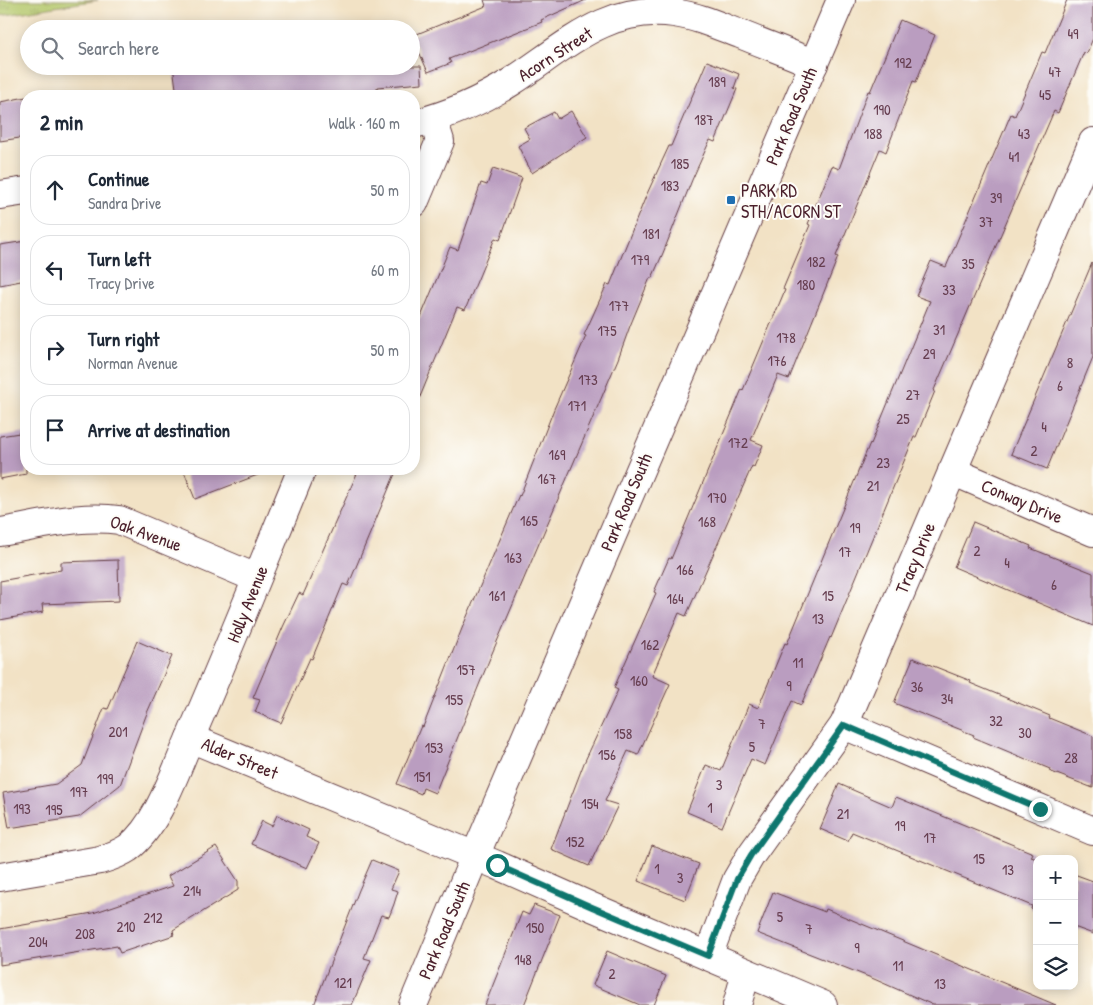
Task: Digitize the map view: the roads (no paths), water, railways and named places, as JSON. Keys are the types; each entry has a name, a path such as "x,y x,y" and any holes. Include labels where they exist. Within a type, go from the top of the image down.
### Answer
{"street":[{"name":"Park Road South","path":"413,1005 841,0"},
{"name":"Acorn Street","path":"423,122 481,99 511,82 575,37 619,17 634,14 650,12 686,15 716,24 814,64"},
{"path":"420,189 440,141 423,122"},
{"name":"Tracy Drive","path":"708,956 737,879 751,855 844,725 1093,142"},
{"path":"0,196 20,192"},
{"name":"Conway Drive","path":"952,471 1093,532"},
{"name":"Holly Avenue","path":"190,738 225,658 299,475"},
{"name":"Oak Avenue","path":"0,532 77,519 103,517 119,520 256,578"},
{"path":"844,725 1093,831"},
{"name":"Alder Street","path":"0,878 113,857 128,848 138,839 160,808 190,738 475,856 822,1005"},
{"path":"737,1005 746,973"}],"place":[{"name":"PARK RD STH/ACORN ST","path":"731,200"}]}
